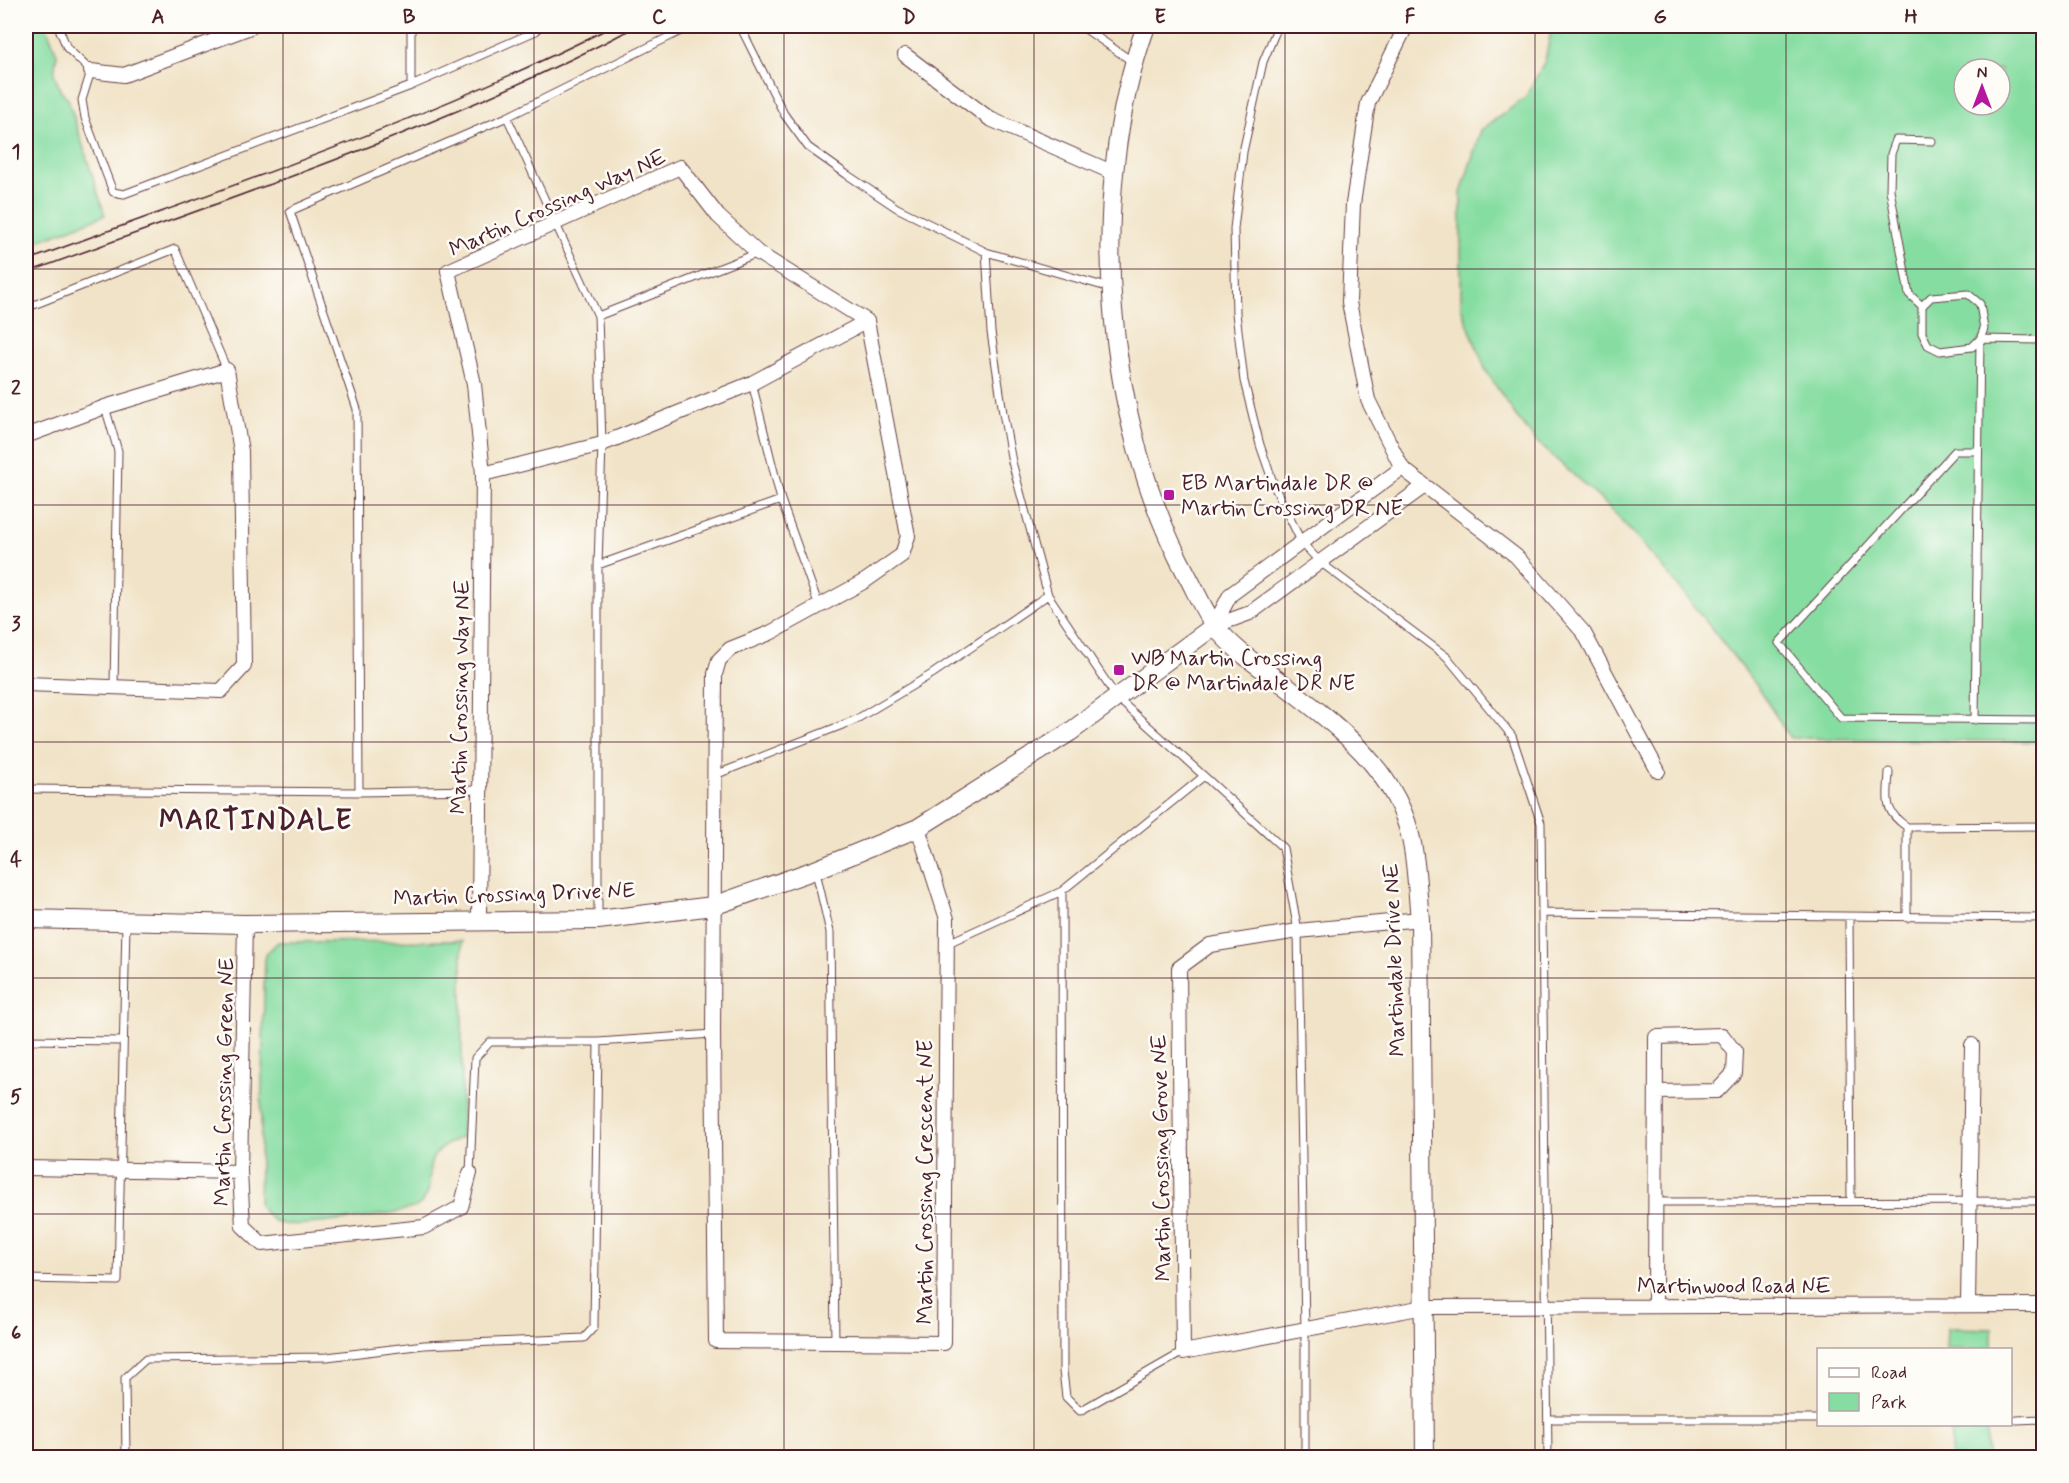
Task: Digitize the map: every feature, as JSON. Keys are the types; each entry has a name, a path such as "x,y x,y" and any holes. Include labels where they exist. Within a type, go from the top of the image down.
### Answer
{"street":[{"path":"91,71 124,75 253,26"},
{"name":"Martindale Drive NE","path":"1146,26 1133,62 1114,173 1110,288 1128,416 1152,495 1173,549 1214,626 1250,658 1331,721 1375,765 1401,805 1411,839 1420,919 1425,1458"},
{"path":"1406,26 1368,103 1353,204 1349,302 1368,400 1401,468 1423,488 1516,556 1584,633 1658,771"},
{"path":"905,55 990,119 1114,173"},
{"name":"Martin Crossing Way NE","path":"479,919 478,790 483,474 474,384 448,271 680,167 717,216 758,253 867,321"},
{"path":"483,474 602,444 752,383 867,321 908,536 902,555 865,581 770,633 730,649 719,660 715,674 713,906"},
{"path":"26,436 105,407 227,370 241,451 244,666 221,690 26,684"},
{"name":"Martin Crossing Drive NE","path":"1214,626 1230,595 1401,468"},
{"name":"Martin Crossing Drive NE","path":"26,919 246,924 479,919 598,920 713,906 815,870 918,828 1070,732 1214,626 1250,613 1423,488"},
{"name":"Martin Crossing Crescent NE","path":"713,906 716,1341 835,1344 944,1343 946,919 918,828"},
{"name":"Martin Crossing Grove NE","path":"1183,1352 1179,968 1210,945 1298,931 1420,919"},
{"name":"Martin Crossing Green NE","path":"246,924 240,1172 243,1226 262,1244 424,1227 461,1207 470,1173"},
{"path":"1655,1306 1656,1037 1722,1035 1735,1052 1734,1073 1718,1090 1656,1092"},
{"path":"1968,1305 1972,1045"},
{"path":"26,1168 240,1172"},
{"name":"Martinwood Road NE","path":"1424,1307 2043,1305"},
{"path":"1183,1352 1424,1307"}],"lane":[{"path":"58,26 68,48 91,71 82,100 85,118 113,192 124,194 411,86 536,32 538,26"},
{"path":"411,26 411,86"},
{"path":"359,792 357,409 290,211 507,117 691,26"},
{"path":"740,26 784,114 808,147 897,208 986,252 1110,288"},
{"path":"1081,26 1133,62"},
{"path":"1278,26 1263,62 1242,152 1234,229 1236,313 1244,381 1260,445 1275,488 1302,543 1320,562 1447,657 1512,736 1541,823 1549,1306 1548,1458"},
{"path":"507,117 598,316 602,444 598,565 598,920"},
{"path":"1922,306 1909,294 1890,190 1891,154 1896,140 1932,141"},
{"path":"26,308 175,249 227,370"},
{"path":"986,252 991,332 1003,413 1012,462 1048,595 1117,698 1283,848 1298,931 1305,1458"},
{"path":"598,316 758,253"},
{"path":"1975,720 1980,339 1984,329 1980,304 1968,294 1930,297 1922,306 1922,333 1928,345 1940,351 1972,347 1980,339 2043,340"},
{"path":"752,383 781,500 819,606"},
{"path":"105,407 118,451 114,687"},
{"path":"1978,451 1955,451 1779,643 1840,718 2043,720"},
{"path":"598,565 781,500"},
{"path":"714,775 855,720 932,675 1048,595"},
{"path":"1889,771 1888,809 1894,818 1907,827 2043,826"},
{"path":"946,944 1062,891 1204,776"},
{"path":"26,789 359,792 478,790"},
{"path":"1907,827 1907,918"},
{"path":"815,870 830,932 835,1344"},
{"path":"1062,891 1063,1371 1066,1397 1080,1411 1183,1352"},
{"path":"1544,913 1849,918 2043,918"},
{"path":"1849,918 1851,1201"},
{"path":"26,1279 118,1281 126,921"},
{"path":"470,1173 475,1058 490,1042 598,1042 713,1034"},
{"path":"26,1040 123,1041"},
{"path":"126,1458 125,1378 146,1359 327,1357 424,1345 584,1338 594,1327 598,1042"},
{"path":"1656,1202 2043,1202"},
{"path":"1548,1419 1817,1419"},
{"path":"2017,1420 2043,1419"}],"green space":[{"path":"26,26 46,26 57,54 54,73 60,90 68,99 105,215 26,246"},
{"path":"1552,26 2043,26 2043,742 1790,738 1757,686 1667,572 1609,507 1536,441 1486,371 1461,307 1461,193 1481,130 1525,98 1545,61"},
{"path":"462,941 462,1137 436,1154 431,1163 426,1196 419,1205 411,1209 376,1216 293,1224 283,1224 272,1219 259,1204 265,955 278,942"},
{"path":"1947,1328 1992,1329 1992,1348 1946,1348"},
{"path":"1951,1426 1987,1426 1987,1457 1951,1457"}],"tram line":[{"path":"26,261 249,180 397,123 542,61 613,26"},
{"path":"26,273 259,189 413,129 563,63 637,26"}],"place":[{"name":"EB Martindale DR @ Martin Crossing DR NE","path":"1169,495"},
{"name":"WB Martin Crossing DR @ Martindale DR NE","path":"1119,670"}],"district":[{"name":"MARTINDALE","path":"256,819"}]}
